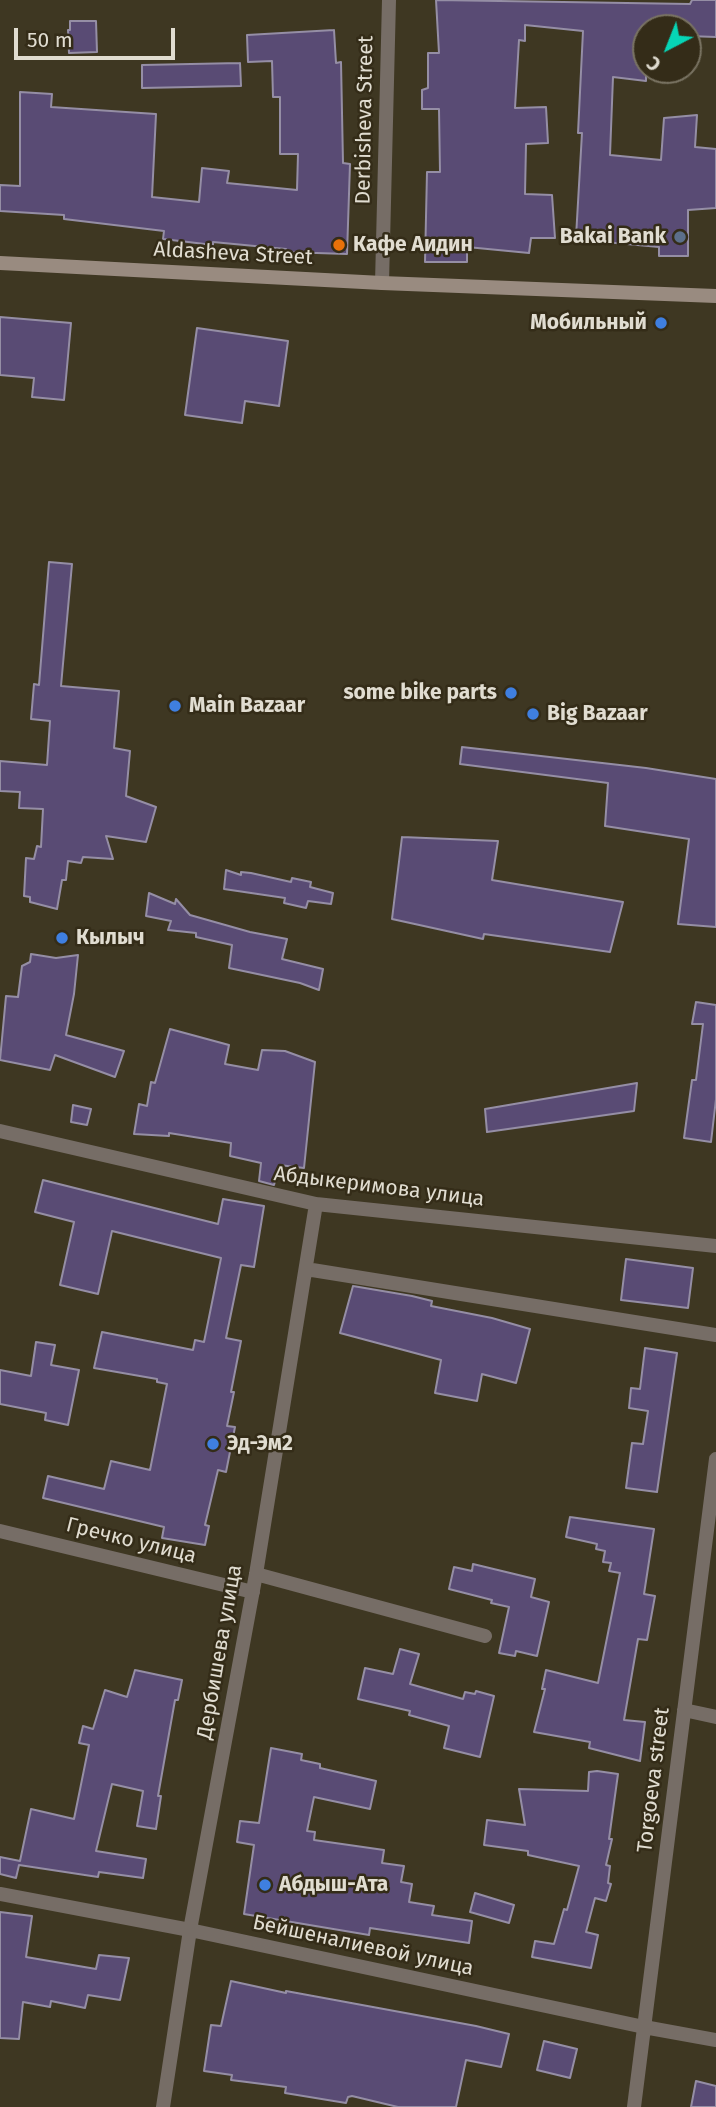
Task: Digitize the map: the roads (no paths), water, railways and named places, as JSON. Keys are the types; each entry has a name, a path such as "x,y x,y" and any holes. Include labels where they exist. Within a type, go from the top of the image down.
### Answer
{"street":[{"name":"Derbisheva Street","path":"382,283 388,0"},
{"name":"Aldasheva Street","path":"0,263 382,283 716,296"},
{"name":"Абдыкеримова улица","path":"0,1131 316,1204 716,1246"},
{"name":"Дербишева улица","path":"163,2107 190,1930 253,1592 316,1204"},
{"path":"306,1269 716,1335"},
{"name":"Torgoeva street","path":"634,2107 716,1459"},
{"name":"Гречко улица","path":"0,1531 253,1592"},
{"path":"256,1574 485,1636"},
{"path":"684,1710 716,1717"},
{"name":"Бейшеналиевой улица","path":"0,1894 190,1930 716,2040"}],"place":[{"name":"Bakai Bank","path":"680,237"},
{"name":"Кафе Аидин","path":"339,245"},
{"name":"Мобильный","path":"661,323"},
{"name":"some bike parts","path":"511,693"},
{"name":"Main Bazaar","path":"175,706"},
{"name":"Big Bazaar","path":"533,714"},
{"name":"Кылыч","path":"62,938"},
{"name":"Эд-Эм2","path":"213,1444"},
{"name":"Абдыш-Ата","path":"265,1885"}]}
